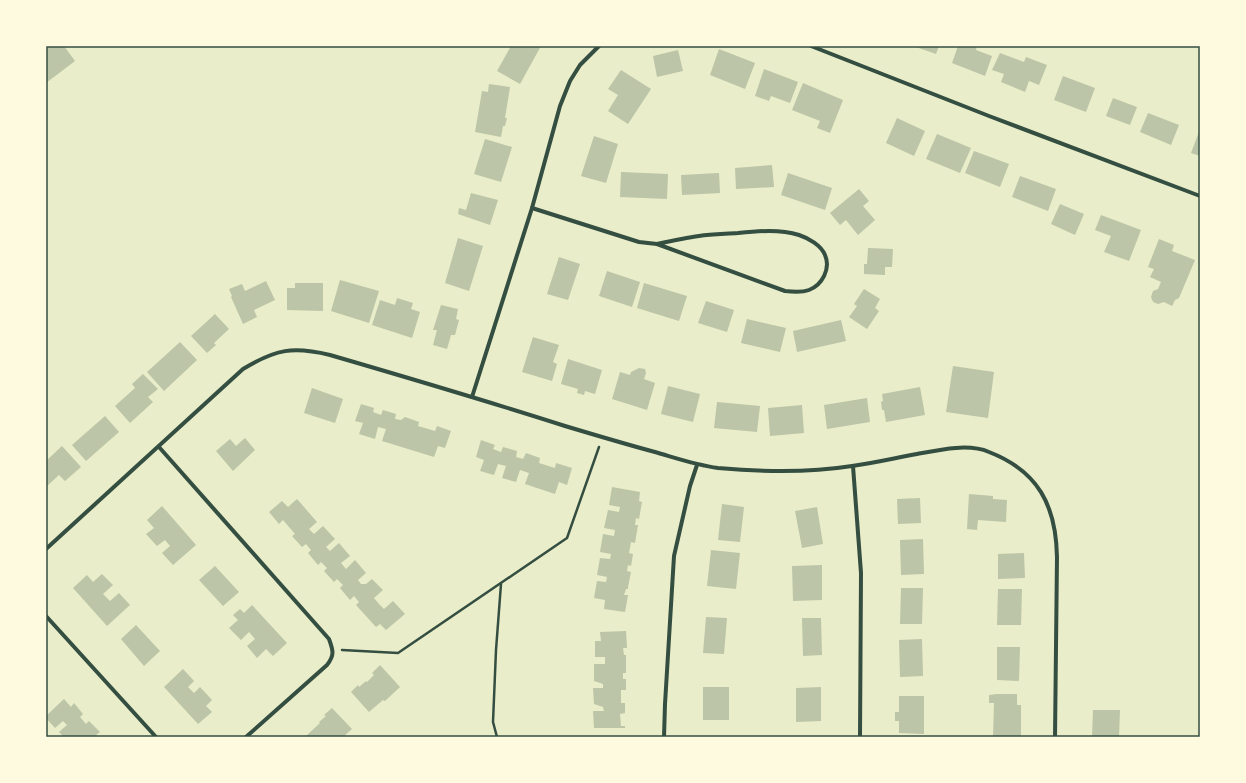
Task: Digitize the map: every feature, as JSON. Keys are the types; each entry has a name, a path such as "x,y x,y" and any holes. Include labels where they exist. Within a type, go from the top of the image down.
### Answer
{"street":[{"path":"472,397 532,208 560,106 570,81 580,65 599,46"},
{"path":"811,46 1200,196"},
{"path":"532,208 639,242 657,244 785,291 798,292 808,290 817,285 824,277 827,267 825,255 817,244 799,235 780,231 760,231 698,236 657,244"},
{"path":"46,549 243,369 257,360 284,351 311,351 330,355 697,465 745,470 801,470 853,466 943,449 960,448 987,450 1018,467 1032,478 1042,492 1050,508 1057,538 1055,737"},
{"path":"159,447 329,639 333,650 332,659 327,665 246,737"},
{"path":"664,737 674,556 690,486 697,465"},
{"path":"853,466 861,573 860,737"},
{"path":"46,616 156,737"}],"path":[{"path":"333,650 398,653 567,538 602,437"},
{"path":"497,737 493,722 501,583"}],"building":[{"path":"46,46 64,46 75,61 46,83"},
{"path":"511,46 541,46 520,84 497,71"},
{"path":"913,46 939,46 936,54"},
{"path":"958,46 977,46 976,50 992,56 985,76 952,63"},
{"path":"719,49 755,63 745,89 710,75"},
{"path":"678,50 683,71 657,77 653,56"},
{"path":"1000,53 1024,62 1026,57 1047,65 1039,85 1029,81 1025,92 1001,82 1004,74 992,70"},
{"path":"764,69 798,82 790,103 771,96 769,101 755,96"},
{"path":"621,70 651,89 628,124 608,111 618,95 608,89"},
{"path":"1063,76 1095,88 1086,112 1054,100"},
{"path":"803,83 843,100 830,133 817,128 820,121 792,110"},
{"path":"489,84 510,87 505,118 507,118 505,126 503,126 501,137 475,132 482,91 488,92"},
{"path":"1113,98 1137,107 1130,125 1106,116"},
{"path":"1148,113 1179,125 1171,145 1140,132"},
{"path":"897,118 925,131 914,156 886,143"},
{"path":"1200,129 1200,156 1191,153"},
{"path":"937,134 971,148 960,173 926,159"},
{"path":"594,136 618,144 606,183 581,176"},
{"path":"485,139 512,147 501,182 474,174"},
{"path":"974,151 1009,164 1000,187 965,173"},
{"path":"772,165 774,187 736,189 735,168"},
{"path":"621,172 668,174 667,199 620,197"},
{"path":"719,173 720,193 682,195 681,175"},
{"path":"788,173 832,188 825,210 781,195"},
{"path":"1020,176 1056,189 1048,211 1012,197"},
{"path":"859,189 869,201 863,206 875,220 858,235 846,220 840,225 830,213"},
{"path":"471,193 498,200 490,225 458,214 459,208 466,210"},
{"path":"1060,204 1084,214 1075,235 1051,224"},
{"path":"1101,215 1141,230 1129,261 1104,252 1111,236 1095,230"},
{"path":"458,238 483,246 469,291 445,283"},
{"path":"1159,239 1174,245 1172,251 1195,260 1179,298 1175,300 1172,306 1164,302 1158,304 1153,302 1151,297 1153,291 1158,289 1161,282 1150,277 1154,269 1148,267"},
{"path":"868,248 893,249 892,267 885,267 885,275 864,274 864,264 867,264"},
{"path":"559,257 580,264 568,300 547,294"},
{"path":"607,271 640,282 632,307 599,296"},
{"path":"340,280 379,291 369,323 331,311"},
{"path":"266,281 275,300 254,310 257,317 243,324 229,289 242,284 245,291"},
{"path":"295,283 323,283 323,311 287,310 287,288 295,288"},
{"path":"644,283 687,296 679,321 637,308"},
{"path":"864,289 880,299 875,308 879,311 867,329 849,317 857,306 854,304"},
{"path":"397,298 413,303 411,309 420,312 412,338 372,325 380,300 395,305"},
{"path":"706,301 734,310 727,332 698,323"},
{"path":"441,305 458,309 456,319 459,320 455,335 451,335 447,349 433,345 437,330 433,330"},
{"path":"215,314 229,329 214,343 216,345 207,353 191,336"},
{"path":"747,319 786,328 780,352 741,343"},
{"path":"841,320 846,341 797,352 793,331"},
{"path":"533,337 559,345 553,362 557,364 552,381 522,372"},
{"path":"180,342 197,360 164,391 147,372"},
{"path":"568,359 602,370 595,394 585,391 584,395 577,393 578,389 561,384"},
{"path":"953,366 994,372 988,418 946,412"},
{"path":"639,368 645,369 646,373 644,379 655,383 647,410 612,399 620,372 630,375 631,372"},
{"path":"143,374 158,389 148,397 153,402 130,423 115,406 135,388 132,384"},
{"path":"668,386 700,394 693,422 661,414"},
{"path":"920,387 925,415 886,422 884,410 882,410 882,394"},
{"path":"312,388 343,399 335,423 304,413"},
{"path":"867,398 870,422 827,429 824,405"},
{"path":"717,402 760,406 757,432 714,428"},
{"path":"361,404 374,408 373,412 381,415 383,410 396,414 395,419 401,420 405,417 419,422 418,426 435,431 437,426 451,431 445,448 438,446 434,457 382,441 386,429 378,427 375,439 359,434 363,423 355,421"},
{"path":"802,405 804,433 770,436 768,408"},
{"path":"105,416 119,432 86,461 72,445"},
{"path":"245,438 255,450 233,471 216,451 230,439 236,446"},
{"path":"481,440 495,445 493,449 501,452 503,447 517,451 516,457 523,459 526,453 540,458 539,463 555,468 556,463 572,468 567,485 559,482 555,494 525,484 529,473 520,470 516,482 502,478 506,466 498,464 494,475 480,471 484,460 476,457"},
{"path":"62,446 81,467 65,481 59,475 46,487 46,461"},
{"path":"612,487 640,492 639,501 642,502 639,519 636,518 635,525 638,525 635,543 631,542 629,553 633,554 631,566 628,565 627,571 631,572 628,589 626,589 624,595 628,595 625,612 604,609 605,600 594,598 597,581 606,582 607,577 597,575 600,558 610,559 611,554 600,552 603,534 614,536 615,530 604,528 608,510 619,512 620,507 609,505"},
{"path":"969,494 993,496 993,499 1007,500 1006,522 978,520 977,530 967,529"},
{"path":"920,498 921,523 898,524 897,499"},
{"path":"297,499 317,522 309,529 314,534 323,526 335,539 326,547 330,551 339,543 350,556 341,563 346,569 355,560 366,573 358,580 361,584 366,584 372,579 383,590 374,598 379,604 384,609 393,601 405,614 386,630 380,624 376,627 356,605 359,602 354,596 350,600 340,588 343,585 337,579 334,582 324,571 327,568 321,562 318,565 308,553 311,550 306,544 302,547 292,536 295,534 283,520 279,524 269,512 282,501 288,507"},
{"path":"722,504 744,507 740,542 718,540"},
{"path":"162,506 196,545 173,565 162,553 170,546 165,540 157,546 146,534 154,528 147,520"},
{"path":"817,507 823,544 802,548 795,511"},
{"path":"923,539 924,574 901,575 900,540"},
{"path":"711,550 740,553 736,589 707,586"},
{"path":"1024,553 1025,578 998,579 998,554"},
{"path":"822,565 822,600 793,601 792,566"},
{"path":"215,566 239,592 223,606 199,580"},
{"path":"102,574 113,585 103,594 110,601 119,593 130,605 107,626 73,588 87,575 93,582"},
{"path":"901,588 923,588 922,624 900,624"},
{"path":"998,589 1022,589 1021,625 997,625"},
{"path":"252,605 287,643 273,656 266,649 257,658 247,646 255,639 249,632 241,640 229,628 238,620 233,615 240,609 244,613"},
{"path":"706,617 727,618 724,654 703,653"},
{"path":"802,618 821,618 822,655 803,656"},
{"path":"136,625 160,651 144,666 121,639"},
{"path":"626,631 627,648 623,648 624,655 626,655 626,673 623,673 623,679 626,679 626,690 621,690 621,703 625,703 625,713 620,714 621,726 625,726 625,728 594,728 593,711 604,711 603,707 594,704 593,688 603,688 603,684 594,681 594,664 605,664 605,657 595,657 595,641 601,641 600,632"},
{"path":"922,639 923,676 900,677 899,640"},
{"path":"997,647 1020,647 1019,681 997,680"},
{"path":"380,665 400,687 385,701 383,700 369,712 351,692 358,685 359,687 366,681 367,682 374,675 372,673"},
{"path":"183,669 194,681 188,687 194,693 200,687 212,700 206,706 212,712 198,724 164,687"},
{"path":"703,687 729,687 729,720 703,720"},
{"path":"821,687 821,721 796,722 796,688"},
{"path":"1017,694 1017,705 1021,705 1021,737 993,737 994,703 989,703 989,695"},
{"path":"899,696 924,696 924,734 899,733 899,721 895,721 895,712 899,712"},
{"path":"64,699 71,707 74,703 83,714 80,717 86,724 89,721 100,732 96,735 98,737 64,737 59,732 67,725 63,721 55,728 46,718 46,716"},
{"path":"332,708 352,729 343,737 305,737 320,723 319,722 326,716 324,715"},
{"path":"1093,710 1120,710 1119,737 1092,737"}]}
